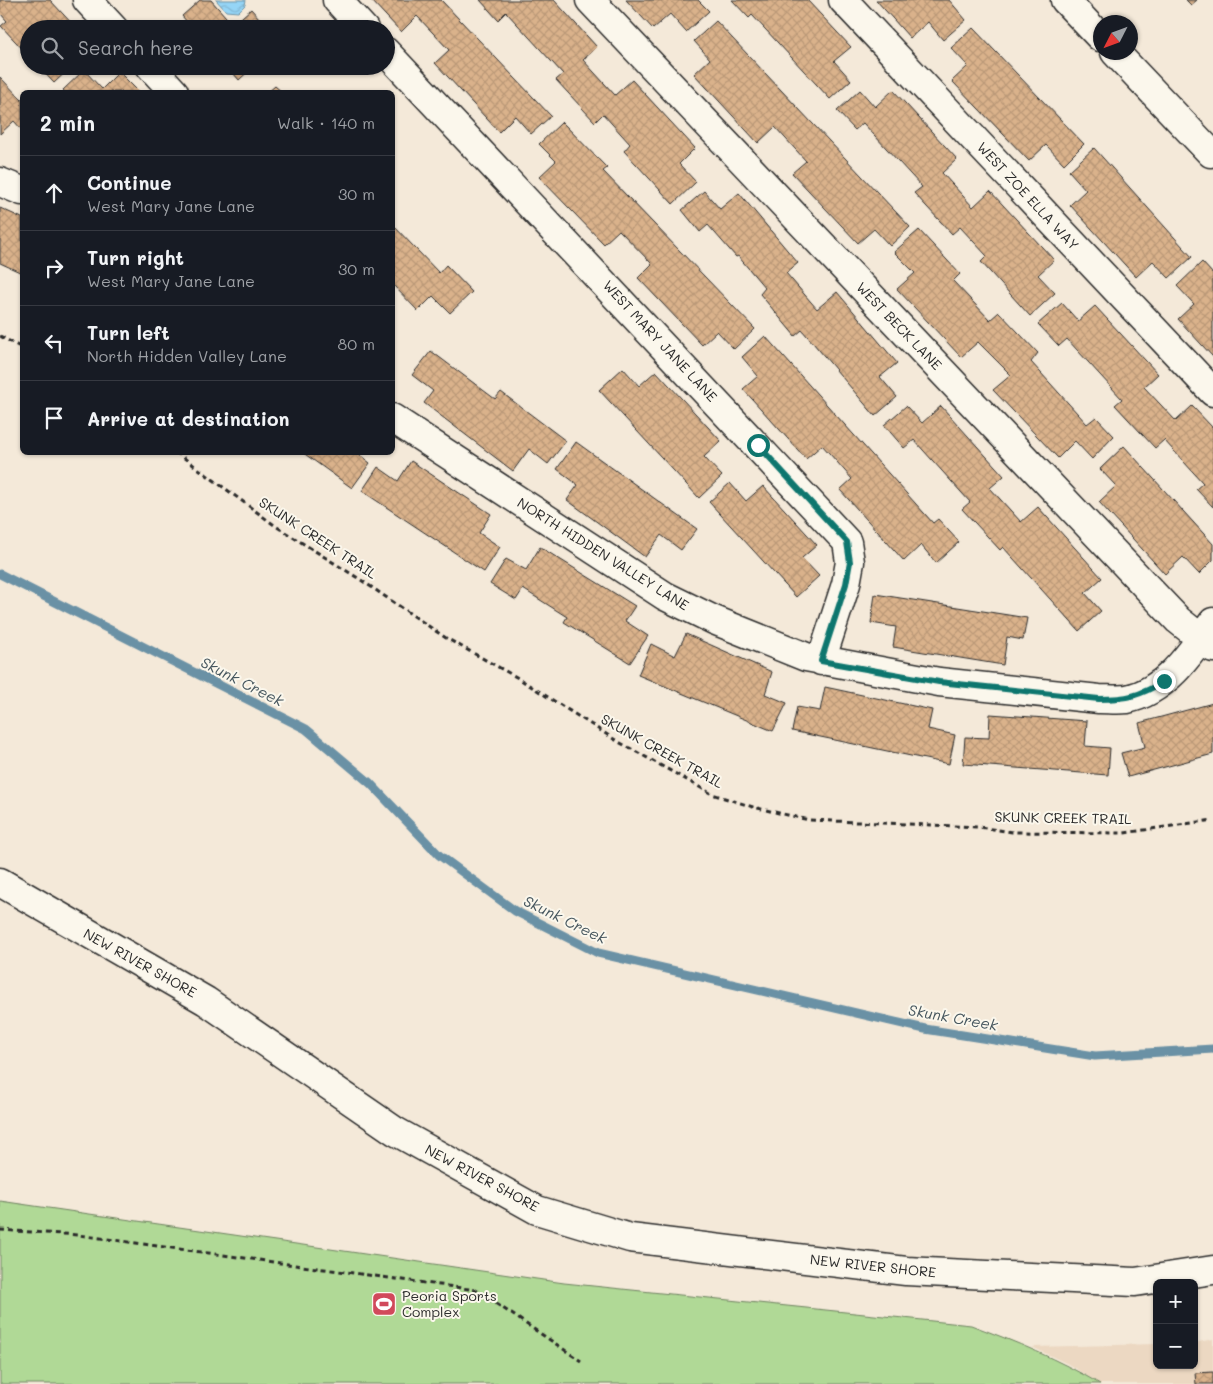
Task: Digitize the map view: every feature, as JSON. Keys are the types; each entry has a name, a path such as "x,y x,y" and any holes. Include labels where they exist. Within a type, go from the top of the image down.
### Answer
{"street":[{"path":"87,0 106,20"},
{"path":"337,0 356,20"},
{"name":"WEST BECK LANE","path":"590,0 1178,620 1209,637"},
{"name":"WEST ZOE ELLA WAY","path":"843,0 1213,392"},
{"path":"1065,0 1093,30"},
{"path":"1123,60 1212,152"},
{"name":"WEST MARY JANE LANE","path":"395,62 847,542 850,562 846,584 821,661"},
{"path":"158,75 172,90"},
{"path":"0,182 20,190"},
{"name":"NORTH HIDDEN VALLEY LANE","path":"395,420 665,596 714,620 806,657 821,661 939,682 1099,699 1126,699 1145,693 1164,681 1209,637"},
{"name":"NEW RIVER SHORE","path":"0,882 206,1001 395,1131 537,1210 630,1238 906,1272 1134,1282 1213,1270"}],"path":[{"path":"0,336 20,347"},
{"name":"SKUNK CREEK TRAIL","path":"180,455 276,527 361,580 446,638 518,678 617,741 712,794 753,807 809,820 979,827 1012,832 1124,833 1213,820"},
{"path":"0,1230 78,1235 476,1290 580,1361"}],"shaded area":[{"path":"1213,1339 1213,1384 1100,1384 1068,1364 1032,1347 1153,1344 1153,1369 1198,1369 1198,1342"}],"green space":[{"name":"Peoria Sports Complex","path":"0,1201 564,1283 971,1325 1037,1352 1100,1384 0,1384"}],"water":[{"path":"216,0 246,0 245,5 238,12 226,11"}],"building":[{"path":"0,0 50,0 69,20 20,20 20,46 1,26 7,21 0,13"},
{"path":"200,0 211,0 229,20 185,20 182,16"},
{"path":"371,0 441,0 551,116 531,134 515,116 499,132 435,63 449,50 417,16 401,32 395,26 395,20 390,20"},
{"path":"480,0 554,0 597,47 583,60 615,95 632,80 695,148 679,164 696,182 673,204 624,151 630,144 603,114 595,122 556,80 563,74 506,12 498,20"},
{"path":"626,0 698,0 709,11 686,32 670,14 653,29"},
{"path":"732,0 807,0 851,47 834,61 851,80 830,99 752,15 749,18"},
{"path":"876,0 949,0 966,20 943,40 928,22 910,38"},
{"path":"1186,0 1197,0 1191,5"},
{"path":"251,9 261,20 239,20"},
{"path":"716,21 910,227 890,246 874,229 858,243 792,173 806,161 775,127 758,143 694,74 710,59 694,41"},
{"path":"973,28 1084,144 1064,164 1046,145 1029,161 952,81 968,66 951,48"},
{"path":"46,75 62,75 54,83"},
{"path":"79,75 89,75 102,89 116,75 122,75 137,90 63,90"},
{"path":"235,75 244,75 239,80"},
{"path":"0,77 20,98 20,128 14,121 0,134"},
{"path":"275,86 280,90 270,90"},
{"path":"860,90 875,107 893,90 957,159 942,173 973,207 990,191 1054,260 1038,275 1055,293 1030,316 981,262 987,256 960,227 952,234 914,193 922,187 863,123 855,130 837,111"},
{"path":"562,122 607,168 603,171 755,329 734,349 717,331 702,345 638,278 652,264 619,230 604,244 539,177 556,161 539,144"},
{"path":"1094,148 1192,257 1169,278 1153,261 1136,277 1070,205 1086,190 1069,171"},
{"path":"704,191 720,209 739,193 798,263 786,273 817,309 837,292 897,363 880,377 897,397 875,416 802,330 795,336 760,294 765,288 738,256 736,257 708,225 700,232 682,210"},
{"path":"0,208 20,217 20,272 0,263"},
{"path":"395,227 439,273 446,265 472,292 450,313 433,296 418,311 395,287"},
{"path":"919,230 960,274 953,281 990,320 999,312 1038,353 1031,362 1087,424 1096,417 1114,436 1092,459 1075,441 1058,458 993,390 1011,375 978,342 961,357 897,289 915,273 894,252"},
{"path":"1202,262 1213,274 1213,357 1178,319 1194,304 1177,286"},
{"path":"1062,303 1078,321 1095,306 1158,374 1144,387 1176,421 1192,406 1213,428 1213,507 1196,489 1203,483 1164,440 1155,448 1115,405 1122,399 1067,339 1059,346 1038,324"},
{"path":"765,336 933,523 938,519 959,542 936,563 921,545 904,561 840,490 852,479 822,445 806,459 743,389 758,376 742,357"},
{"path":"431,351 495,399 501,392 566,441 548,464 529,449 513,471 424,403 433,391 412,375"},
{"path":"623,368 639,386 656,371 721,441 704,457 722,476 699,498 599,390"},
{"path":"906,406 922,423 941,406 1004,476 990,488 1021,522 1038,507 1102,578 1085,593 1101,611 1079,631 1003,547 1000,550 962,509 970,502 914,440 904,448 884,425"},
{"path":"576,442 697,529 681,550 661,535 645,557 567,500 578,485 557,469"},
{"path":"1124,446 1213,544 1213,560 1199,574 1183,557 1165,574 1099,502 1116,486 1100,469"},
{"path":"306,455 360,455 370,463 352,488"},
{"path":"411,461 491,514 479,533 500,547 484,572 362,491 378,467 398,481"},
{"path":"730,483 746,501 763,486 817,545 802,558 819,576 796,597 709,502"},
{"path":"540,547 635,606 625,621 648,636 630,663 564,622 567,617 523,589 516,600 490,584 506,559 526,570"},
{"path":"875,594 1027,618 1023,640 1007,637 1003,665 893,647 896,627 871,623"},
{"path":"686,634 772,672 765,694 787,703 773,731 638,675 651,644 675,656"},
{"path":"825,687 932,710 928,729 955,735 949,764 792,731 797,707 820,711"},
{"path":"1213,703 1213,754 1128,777 1121,753 1145,747 1139,723"},
{"path":"990,714 1087,721 1085,746 1110,748 1108,775 963,764 965,737 989,738"},
{"path":"1213,1372 1213,1384 1196,1384 1195,1373"}],"waterway":[{"name":"Skunk Creek","path":"0,574 306,729 370,783 439,855 515,911 598,953 925,1029 1095,1056 1213,1049"}],"place":[{"name":"Peoria Sports Complex","path":"384,1304"}],"route":[{"path":"758,445 847,542 850,562 846,584 821,661 939,682 1099,699 1126,699 1145,693 1164,681"}]}
